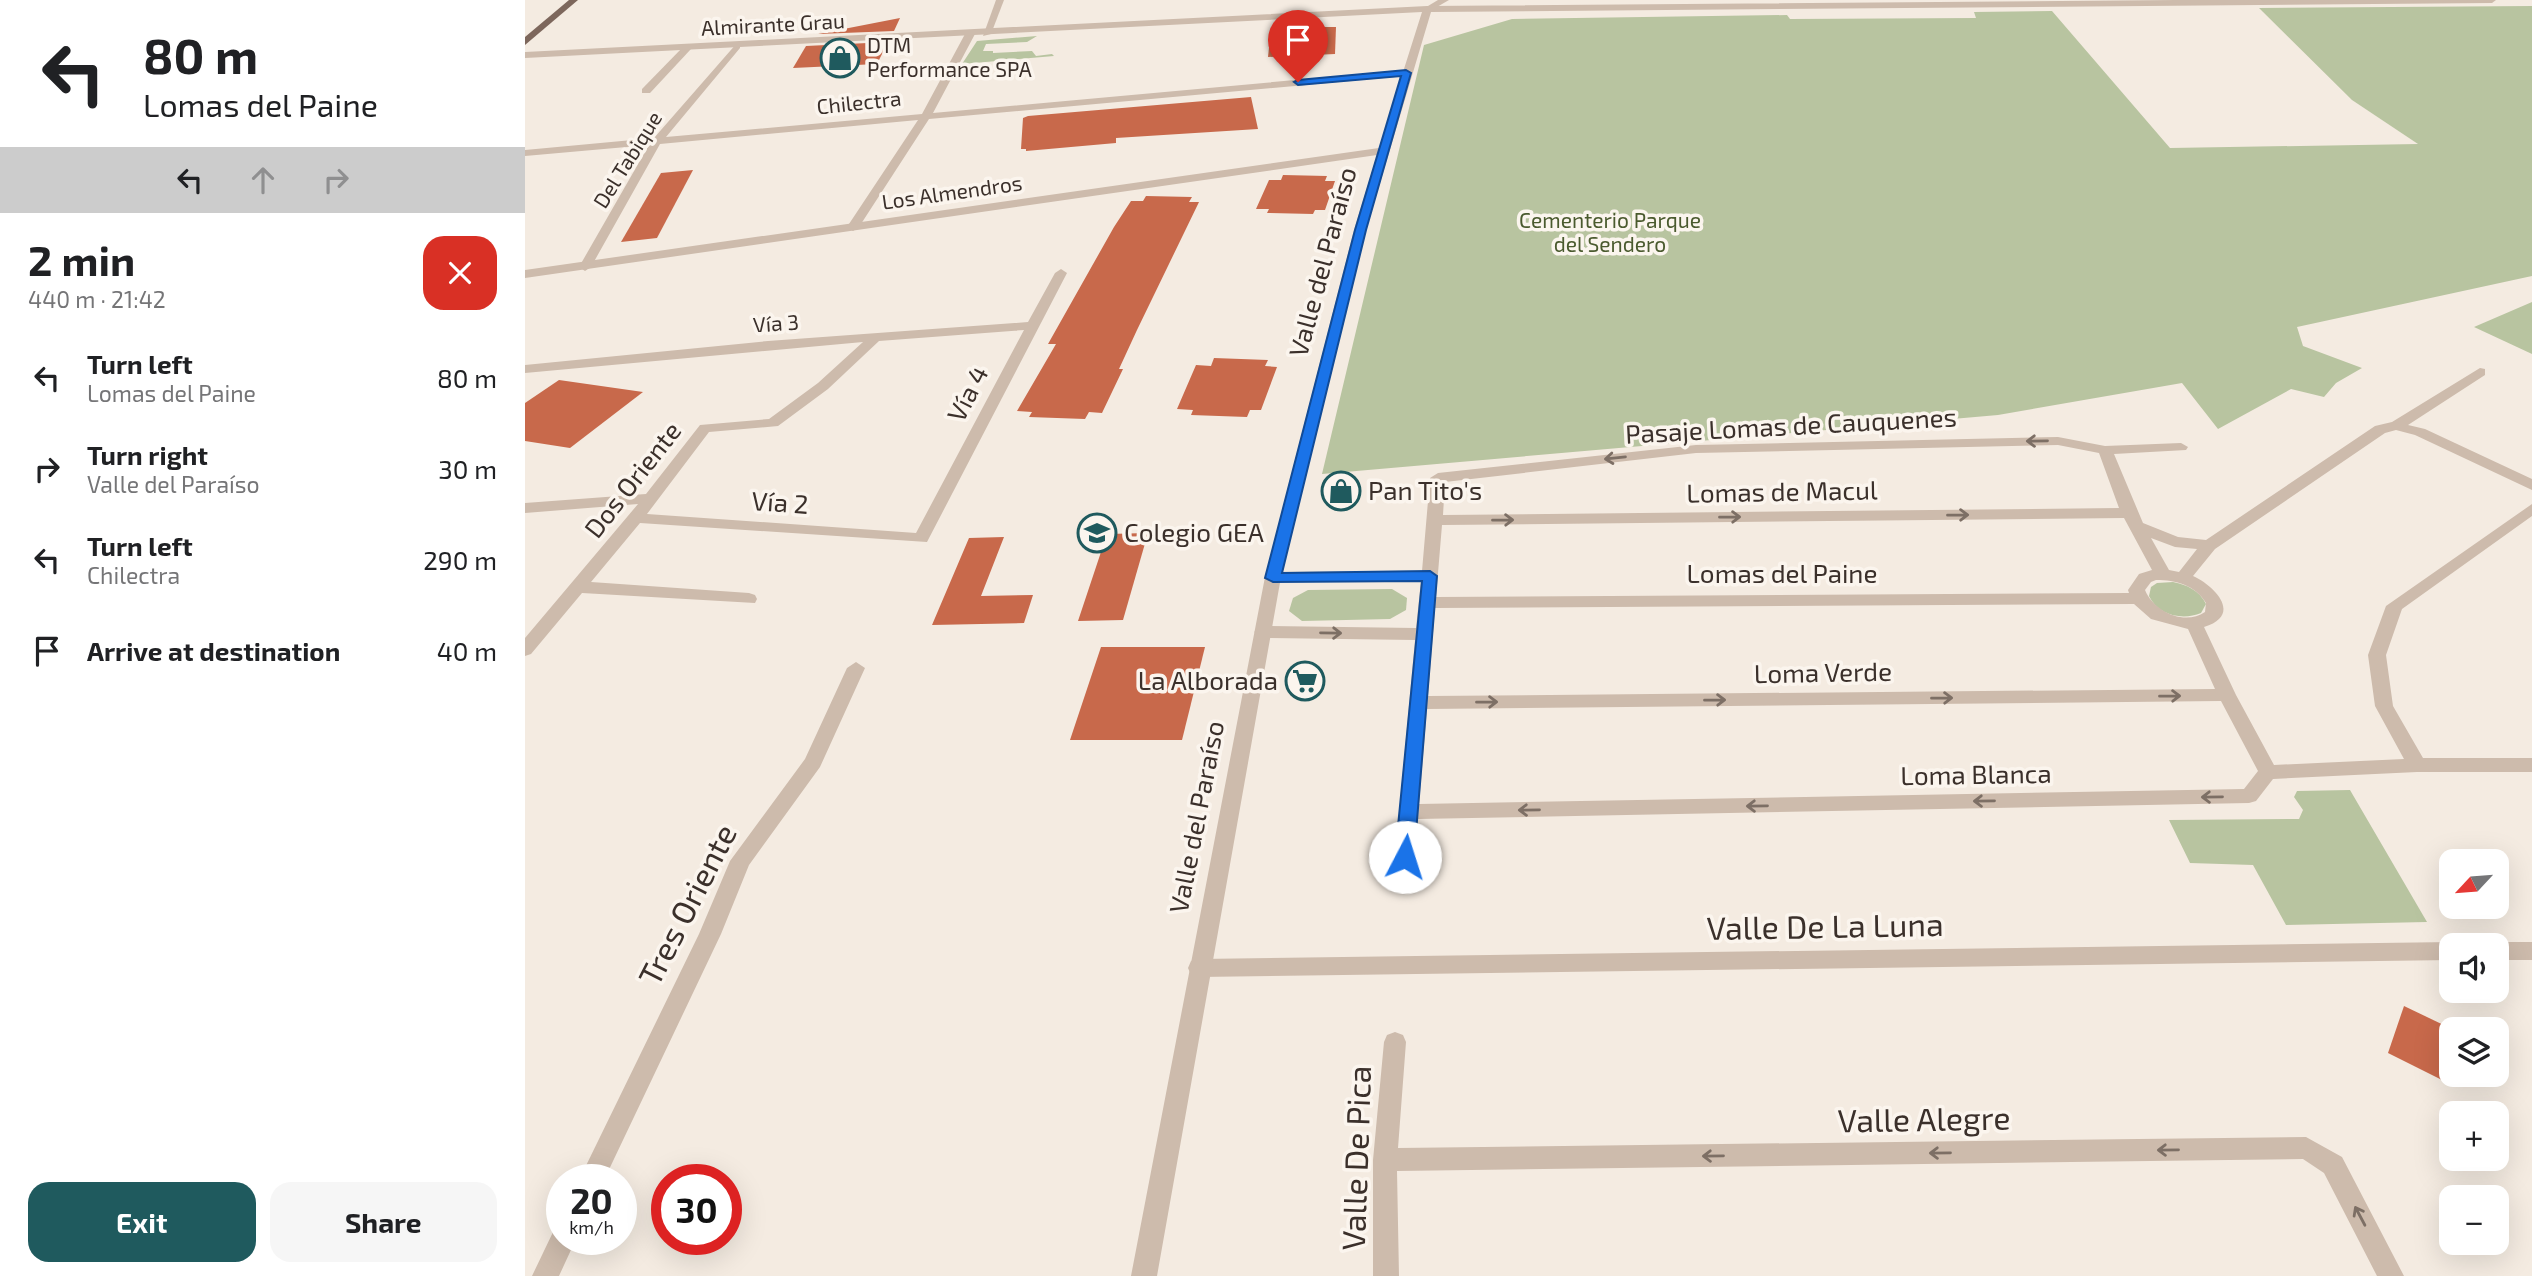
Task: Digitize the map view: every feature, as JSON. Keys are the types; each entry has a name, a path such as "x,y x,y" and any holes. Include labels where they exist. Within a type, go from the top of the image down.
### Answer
{"main road":[{"path":"525,29 559,0"},
{"path":"525,42 574,0"}],"street":[{"path":"986,34 1000,0"},
{"path":"1427,9 1445,0"},
{"name":"Almirante Grau","path":"525,55 986,34 1427,9 2491,0"},
{"name":"Valle del Paraíso","path":"1144,1276 1273,578 1360,230 1427,9"},
{"path":"853,227 927,115 970,34"},
{"name":"Del Tabique","path":"586,267 656,142 737,46"},
{"path":"646,91 686,48"},
{"name":"Chilectra","path":"525,153 1406,73"},
{"name":"Los Almendros","path":"525,275 1384,150"},
{"name":"Vía 4","path":"921,538 1061,273"},
{"name":"Vía 3","path":"525,369 768,345 1031,326"},
{"name":"Dos Oriente","path":"525,650 636,517 705,428 772,423 823,386 874,339"},
{"path":"2183,578 2209,545 2380,429 2396,426 2480,372"},
{"path":"2396,426 2420,432 2532,485"},
{"name":"Pasaje Lomas de Cauquenes","path":"1434,520 1438,478 1696,449 2058,441 2105,450 2181,447"},
{"path":"2105,450 2132,519 2163,575"},
{"path":"525,508 648,499"},
{"path":"2417,765 2384,706 2377,654 2395,606 2532,509"},
{"name":"Vía 2","path":"636,517 921,538"},
{"path":"2132,519 2175,542 2209,545"},
{"name":"Lomas de Macul","path":"1434,520 2132,519"},
{"path":"1405,857 1434,520"},
{"path":"2163,575 2183,578 2197,584 2214,600 2215,609 2211,616 2194,623 2181,623 2158,617 2147,610 2137,598 2138,584 2145,578 2163,575"},
{"path":"1273,578 1430,576"},
{"path":"578,587 749,599"},
{"name":"Lomas del Paine","path":"1427,603 2137,598"},
{"path":"2194,623 2227,695 2269,772 2417,765 2532,765"},
{"path":"1263,632 1425,634"},
{"name":"Tres Oriente","path":"599,1164 709,934 740,861 813,762 856,668"},
{"name":"Loma Verde","path":"1419,702 2227,695"},
{"name":"Loma Blanca","path":"1409,812 2249,796 2269,772"},
{"name":"Valle De La Luna","path":"1199,968 2439,951"},
{"path":"2509,951 2532,951"},
{"name":"Valle De Pica","path":"1386,1276 1385,1160 1395,1042"},
{"name":"Valle Alegre","path":"1385,1160 2306,1148 2333,1165 2391,1276"},
{"path":"545,1276 555,1255"}],"green space":[{"name":"Cementerio Parque del Sendero","path":"2532,6 2532,276 2297,327 2303,346 2362,368 2336,383 2324,397 2291,389 2218,429 2182,383 1998,415 1322,474 1424,45 1512,19 1787,15 1790,19 1976,18 1974,12 2052,11 2170,148 2418,144 2352,100 2259,8"},
{"path":"1037,36 1027,42 986,44 983,51 1032,51 1036,56 1054,56 962,64 977,41"},
{"path":"2532,302 2532,354 2474,327"},
{"path":"2173,582 2200,595 2206,604 2201,613 2171,615 2153,603 2149,596 2151,587 2157,583"},
{"path":"1392,589 1407,598 1406,610 1390,619 1302,621 1289,611 1293,598 1308,590"},
{"path":"2350,790 2427,922 2286,925 2253,865 2190,863 2169,820 2299,819 2303,810 2294,797 2297,791"}],"building":[{"path":"900,18 894,31 818,34"},
{"path":"1336,27 1335,54 1268,57 1271,29"},
{"name":"DTM Performance SPA","path":"888,42 877,64 793,68 806,46"},
{"path":"1251,97 1258,129 1116,138 1116,143 1026,151 1021,149 1023,118 1028,116"},
{"path":"693,170 657,238 621,242 661,173"},
{"path":"1283,175 1327,176 1325,181 1335,181 1325,210 1315,210 1313,214 1267,213 1269,209 1256,209 1269,180 1281,180"},
{"path":"1146,196 1192,197 1189,202 1199,202 1119,369 1123,369 1102,413 1089,412 1085,419 1029,417 1032,412 1017,411 1056,344 1048,344 1114,227 1131,201 1143,201"},
{"path":"1214,358 1268,360 1265,366 1277,367 1261,410 1250,410 1247,417 1191,415 1193,410 1177,409 1196,365 1211,366"},
{"path":"559,380 643,392 570,448 525,441 525,403"},
{"path":"1148,533 1123,620 1078,621 1107,534"},
{"path":"1004,537 981,596 1033,595 1024,623 932,625 969,538"},
{"path":"1101,647 1205,647 1182,740 1070,740"},
{"path":"2404,1006 2439,1023 2439,1078 2388,1053"}],"place":[{"name":"DTM Performance SPA","path":"840,58"},
{"name":"Pan Tito's","path":"1341,491"},
{"name":"Colegio GEA","path":"1097,533"},
{"name":"La Alborada","path":"1305,681"}],"route":[{"path":"1298,82 1406,73 1360,230 1273,578 1430,576 1405,857"}]}
